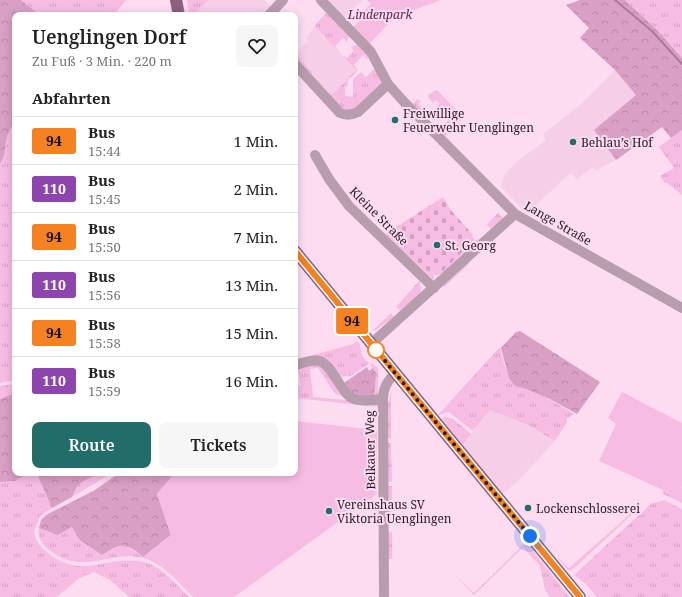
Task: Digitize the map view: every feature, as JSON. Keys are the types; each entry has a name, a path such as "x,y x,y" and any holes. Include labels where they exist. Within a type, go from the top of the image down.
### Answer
{"main road":[{"path":"176,0 178,12"},
{"path":"298,255 580,597"}],"street":[{"path":"272,12 283,0"},
{"name":"Lange Straße","path":"321,0 371,52 388,84 405,103 515,214 682,308"},
{"path":"298,67 340,113 346,115 353,115 358,112 388,84"},
{"name":"Kleine Straße","path":"315,155 329,179 349,206 434,288"},
{"path":"371,344 515,214"},
{"name":"Belkauer Weg","path":"298,364 313,360 321,361 327,366 343,391 351,398 360,401 383,400"},
{"name":"Belkauer Weg","path":"384,597 383,389 387,381 395,373"}],"shaded area":[{"path":"209,0 264,0 272,8 269,12 196,12"},
{"path":"327,0 363,0 344,17"},
{"path":"315,26 356,70 331,97 310,76 313,73 298,55 298,51 308,41 306,38"},
{"name":"Behlau’s Hof","path":"615,70 636,95 594,130 616,160 596,170 593,167 577,179 571,173 527,213 500,186 503,183 505,174 519,160 546,140 543,134 581,104"},
{"path":"490,410 528,425 555,441 520,479 503,494 463,445"}],"green space":[{"path":"0,0 21,0 36,12 12,12 12,128 6,139 3,159 0,164"},
{"path":"21,0 126,0 116,12 36,12"},
{"path":"187,0 209,0 196,12 189,12"},
{"path":"315,0 317,0 349,35 347,42 343,38 335,46 338,51 315,26 326,12"},
{"name":"Lindenpark","path":"367,0 441,0 395,17 369,44 353,27 364,17 361,14 371,4"},
{"path":"580,0 625,0 657,30 682,58 682,130 671,138 662,127 616,160 594,130 636,95 615,70 580,38 589,28 566,5"},
{"path":"625,0 682,0 682,58 657,30"},
{"path":"357,45 370,57 367,59 363,55 354,65 358,70 348,80 347,87 345,87 345,96 353,97 353,79 361,72 366,77 375,68 371,63 372,62 383,82 360,107 346,112 298,65 298,55 313,73 310,76 331,96 356,70 342,55 347,58 354,51 351,47"},
{"path":"437,90 463,117 445,136 435,126 438,124 442,127 453,116 449,112 446,116 444,114 447,110 442,105 438,108 437,107 440,104 436,100 433,103 428,97 429,94"},
{"path":"417,99 421,101 418,104 424,110 421,112 413,104"},
{"path":"12,127 12,381 0,383 0,164 3,159 6,139"},
{"path":"682,130 682,195 666,182 665,183 660,176 674,168 659,147"},
{"path":"443,197 451,210 473,235 472,236 475,240 439,275 433,274 419,264 388,232"},
{"path":"498,213 503,218 491,229 487,224"},
{"path":"388,232 414,258 434,274 434,280 385,235"},
{"path":"477,239 478,240 439,275"},
{"path":"467,262 470,263 444,287 442,285"},
{"path":"420,280 421,293 401,311 396,307"},
{"path":"391,313 394,317 376,330 373,330"},
{"path":"520,331 600,382 577,414 550,399 515,386 509,378 501,348 516,332"},
{"path":"358,341 364,359 370,363 350,376 337,377 330,363 298,360 298,359 353,344"},
{"path":"500,347 505,367 515,386 553,401 574,414 567,418 567,422 555,441 528,425 490,410 473,431 449,412 438,415"},
{"path":"320,363 346,397 335,394 318,368 310,369 313,397 378,403 378,407 298,398 298,386 301,385 298,367"},
{"path":"372,363 378,368 378,395 374,397 375,370 370,365"},
{"path":"367,367 369,371 373,368 376,373 374,397 354,396 344,383"},
{"path":"12,384 12,394 0,399 0,386"},
{"path":"394,391 391,394 391,439 387,437 386,402 389,401 390,394"},
{"path":"622,392 682,423 682,487 672,494 599,461 616,424 608,418"},
{"path":"12,394 12,476 24,476 15,481 0,482 0,399"},
{"path":"445,417 453,419 471,434 463,445 442,419"},
{"path":"298,421 377,430 377,481 375,485 377,494 234,597 196,597 150,552 171,535 157,494 172,476 298,476"},
{"path":"387,443 391,443 392,482 386,481"},
{"path":"24,476 38,476 52,508 40,516 34,531 35,538 38,544 60,561 72,565 84,566 130,560 143,562 162,571 189,597 129,597 110,580 94,572 78,579 57,597 0,597 0,482 15,481"},
{"path":"38,476 93,476 82,482 77,487 72,497 52,508"},
{"path":"93,476 107,476 72,497 77,487 82,482"},
{"path":"115,476 172,476 157,494 171,535 143,557 127,546 118,546 102,555 80,540 72,527 58,535 39,528 41,520 46,515 95,490"},
{"path":"387,486 392,486 392,512 387,512"},
{"path":"682,487 682,503 663,494 663,490 672,494"},
{"path":"664,500 682,509 682,597 597,597 586,584 574,575 651,504"},
{"path":"636,509 637,510 572,570 568,570 556,556 569,568"},
{"path":"71,527 107,551 113,546 128,546 143,557 150,552 196,597 193,597 164,569 143,558 130,556 85,562 73,561 61,557 48,549 39,537 39,528 58,535"},
{"path":"392,532 392,559 387,559 387,533"},
{"path":"526,542 569,597 550,597 545,590 540,566 523,547 474,595 457,577 474,593"}],"waterway":[{"path":"615,0 652,31 682,64"}],"bus line":[{"name":"94","path":"298,255 580,597"}],"place":[{"name":"Freiwillige Feuerwehr Uenglingen","path":"395,120"},
{"name":"Behlau’s Hof","path":"573,142"},
{"name":"St. Georg","path":"437,245"},
{"name":"Lockenschlosserei","path":"528,508"},
{"name":"Vereinshaus SV Viktoria Uenglingen","path":"329,511"}],"route":[{"path":"376,350 530,536"}]}
